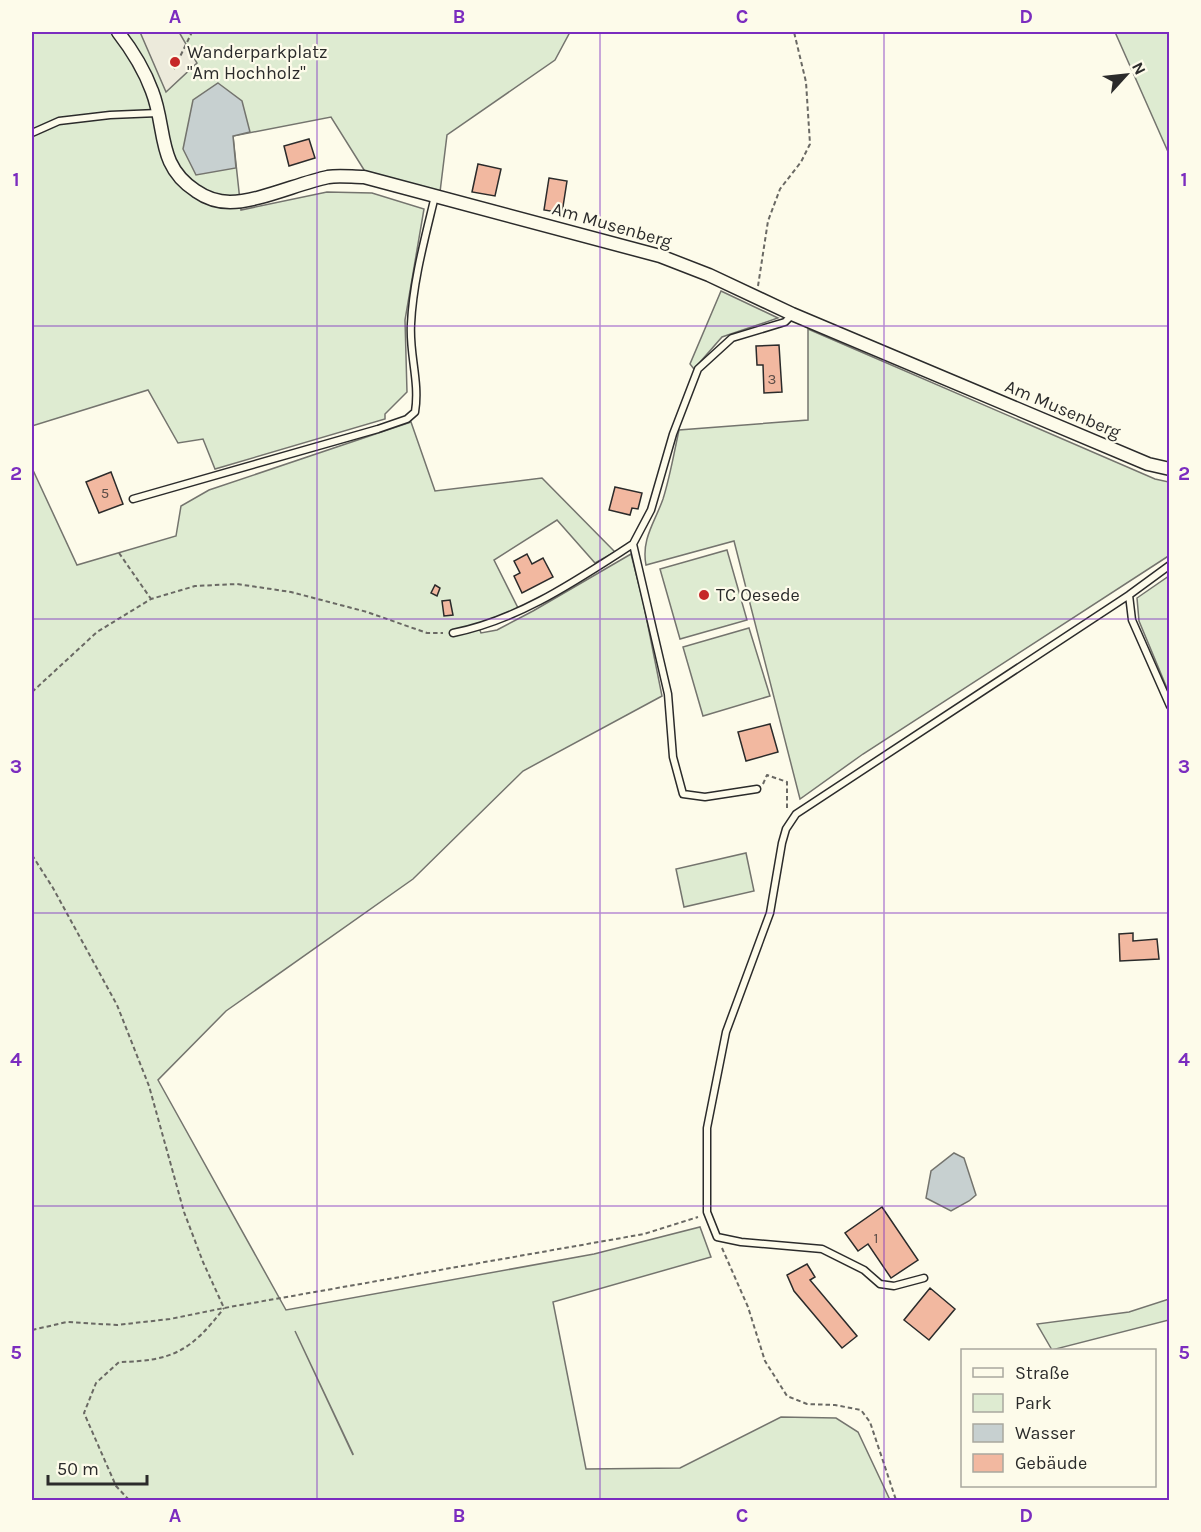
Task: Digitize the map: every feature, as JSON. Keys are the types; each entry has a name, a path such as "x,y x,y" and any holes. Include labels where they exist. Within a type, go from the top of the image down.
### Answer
{"street":[{"name":"Am Musenberg","path":"118,32 143,70 153,92 168,161 177,176 200,194 216,200 231,202 247,200 330,176 364,177 660,256 1148,464 1170,469"}],"lane":[{"path":"32,133 59,121 110,115 158,113"},
{"path":"133,499 378,429 407,419 415,412 418,396 411,352 411,324 420,260 435,195"},
{"path":"453,633 495,623 519,613 633,544 651,510 673,434 698,369 732,338 785,322 792,314"},
{"path":"633,544 668,694 673,757 683,794 705,797 757,789"},
{"path":"924,1278 894,1286 880,1284 864,1270 822,1249 741,1242 717,1237 707,1212 707,1128 726,1032 770,913 786,829 796,814 1129,595 1170,565"},
{"path":"1129,595 1132,620 1170,706"}],"path":[{"path":"174,69 192,32"},
{"path":"757,297 768,221 780,189 801,162 810,144 806,82 794,32"},
{"path":"119,553 151,599"},
{"path":"32,692 97,632 151,599 195,586 237,584 291,592 356,609 427,633 453,633"},
{"path":"757,789 761,789 767,775 787,782 786,829"},
{"path":"32,855 53,888 117,1005 149,1086 184,1212 224,1308"},
{"path":"32,1330 67,1322 117,1325 170,1319 644,1234 693,1220 707,1212"},
{"path":"717,1237 748,1307 765,1361 787,1396 807,1404 835,1405 861,1410 870,1422 896,1500"},
{"path":"129,1500 116,1486 84,1413 96,1383 119,1362 151,1361 180,1351 207,1330 224,1308"}],"green space":[{"path":"32,32 570,32 555,60 447,135 440,192 366,173 331,117 233,136 241,210 327,192 372,193 424,209 405,320 407,392 385,414 385,419 215,469 203,439 178,443 148,390 32,426"},
{"path":"1115,32 1169,32 1169,154"},
{"path":"721,291 778,318 722,337 694,369 690,364"},
{"path":"808,329 1155,479 1169,482 1170,555 863,754 800,799 734,541 646,565 645,547 663,499 679,430 808,420"},
{"path":"411,422 435,491 542,478 615,552 595,563 557,520 494,560 518,608 478,625 481,633 497,630 631,554 662,696 523,771 413,879 226,1011 158,1080 286,1310 594,1254 700,1227 711,1257 553,1302 586,1469 680,1468 781,1417 836,1418 858,1432 890,1500 32,1500 32,468 77,565 176,536 181,506 209,490","holes":["295,1331 353,1454 353,1455"]},
{"name":"TC Oesede","path":"727,550 747,620 680,639 660,569"},
{"path":"1169,576 1169,693 1139,621 1137,598"},
{"path":"749,628 770,696 703,716 683,647"},
{"path":"746,853 754,891 684,907 676,869"},
{"path":"1169,1299 1169,1320 1056,1349 1051,1349 1037,1324 1129,1312"}],"shaded area":[{"name":"Wanderparkplatz \"Am Hochholz\"","path":"140,32 179,32 197,63 166,92"}],"water":[{"path":"218,83 242,101 250,132 233,136 236,168 196,175 183,149 193,100"},
{"path":"954,1153 964,1158 976,1195 951,1211 926,1198 931,1171"}],"building":[{"path":"309,139 315,158 289,166 284,146"},
{"path":"478,164 501,169 495,196 472,192"},
{"path":"549,178 567,181 562,213 544,210"},
{"path":"779,345 782,392 764,393 763,365 757,365 756,346"},
{"path":"111,472 123,504 99,513 86,482"},
{"path":"615,487 642,493 638,509 632,508 630,515 609,510"},
{"path":"527,554 532,564 543,558 553,577 522,593 514,576 520,573 514,561"},
{"path":"435,585 440,588 437,596 431,593"},
{"path":"450,600 453,615 444,616 442,601"},
{"path":"770,724 778,752 746,761 738,732"},
{"path":"1133,933 1133,941 1157,939 1159,959 1120,961 1119,934"},
{"path":"882,1207 918,1260 891,1278 868,1244 858,1251 845,1233"},
{"path":"807,1264 815,1277 810,1280 857,1336 842,1348 794,1291 787,1275"},
{"path":"930,1288 955,1309 929,1340 904,1320"}],"place":[{"name":"Wanderparkplatz \"Am Hochholz\"","path":"175,62"},
{"name":"TC Oesede","path":"704,595"}]}
